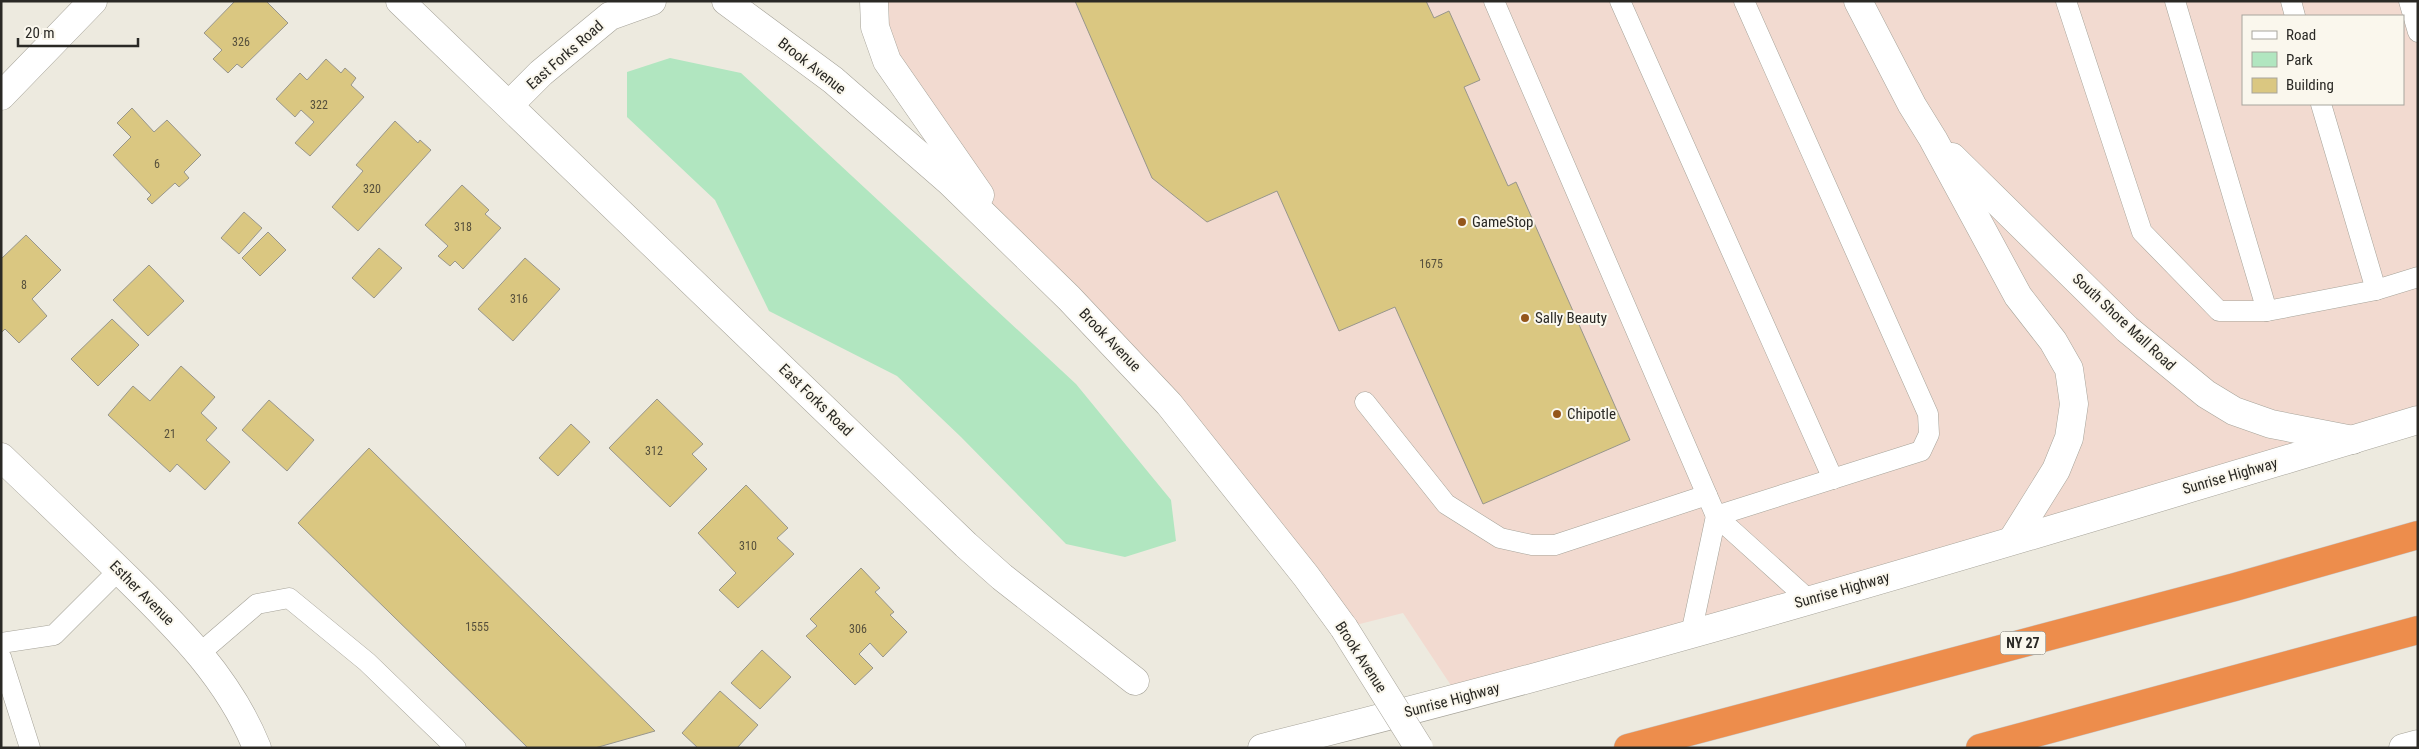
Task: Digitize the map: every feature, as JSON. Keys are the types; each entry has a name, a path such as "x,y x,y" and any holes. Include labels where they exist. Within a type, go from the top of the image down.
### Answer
{"highway":[{"name":"NY 27","path":"1628,748 2235,587 2418,535"},
{"path":"1980,748 2418,630"}],"street":[{"path":"1,96 93,1"},
{"name":"East Forks Road","path":"400,1 510,104 966,545 1010,583 1135,681"},
{"name":"East Forks Road","path":"510,104 547,68 610,16 652,1"},
{"name":"Brook Avenue","path":"726,1 833,80 950,182 1013,242 1108,338 1169,404 1301,569 1344,628 1419,748"},
{"path":"874,1 875,27 887,61 1013,242"},
{"name":"South Shore Mall Road","path":"1858,1 1912,105 1933,139 2018,296 2062,354 2069,370 2072,384 2072,422 2063,456 2014,540"},
{"name":"South Shore Mall Road","path":"1933,139 2127,329 2206,394 2234,411 2254,418 2353,440"},
{"name":"Sunrise Highway","path":"1262,748 1460,699 1691,634 2418,420"},
{"name":"Esther Avenue","path":"1,457 119,570 200,652 230,696 257,748"},
{"path":"2402,748 2418,744"}],"lane":[{"path":"1494,1 1716,516 1809,600"},
{"path":"1620,1 1833,479"},
{"path":"1716,516 1921,451 1930,434 1928,414 1744,1"},
{"path":"2066,1 2142,232 2219,311 2267,311 2376,290 2418,277"},
{"path":"2175,1 2267,311"},
{"path":"2290,1 2295,15"},
{"path":"2409,1 2418,32"},
{"path":"2321,105 2376,290"},
{"path":"1365,402 1446,504 1500,538 1532,545 1555,546 1707,495"},
{"path":"1691,634 1716,516"},
{"path":"1,643 54,635 119,570"},
{"path":"200,652 257,604 289,598 367,662 456,748"},
{"path":"1,657 30,748"}],"shaded area":[{"path":"874,1 2418,1 2418,420 1460,699 1403,613 1344,628 1013,242 899,80"}],"green space":[{"path":"670,58 741,73 1076,384 1171,500 1176,541 1125,557 1066,544 961,437 897,376 769,311 715,200 627,117 627,72"}],"building":[{"path":"235,1 266,1 288,23 242,68 237,64 228,73 213,59 222,50 204,33"},
{"path":"1075,1 1426,1 1434,18 1449,11 1480,80 1464,87 1508,186 1516,182 1630,440 1483,504 1395,307 1339,331 1277,191 1207,222 1152,178"},
{"path":"326,59 341,73 345,68 356,78 351,85 364,97 310,156 295,143 314,122 301,110 295,117 276,99 300,73 307,80"},
{"path":"132,108 154,132 167,120 201,155 184,172 189,178 179,187 175,183 152,204 147,199 151,195 113,155 131,137 117,123"},
{"path":"395,121 418,143 420,140 431,150 358,231 332,207 363,171 356,165"},
{"path":"462,185 489,210 485,214 501,228 463,269 455,261 450,266 438,256 448,246 425,225"},
{"path":"244,212 262,228 239,254 221,238"},
{"path":"268,232 286,250 260,276 242,258"},
{"path":"26,235 61,270 32,299 47,316 19,343 5,329 1,333 1,259"},
{"path":"379,248 402,268 374,298 352,278"},
{"path":"525,258 560,289 513,341 478,309"},
{"path":"149,265 184,301 148,336 113,300"},
{"path":"112,319 139,345 98,386 71,359"},
{"path":"181,366 215,397 201,413 217,428 206,440 230,462 205,490 177,464 170,472 108,415 133,386 150,401"},
{"path":"657,399 703,444 692,454 707,469 670,507 609,448"},
{"path":"269,400 314,440 287,471 242,430"},
{"path":"571,424 590,442 558,476 539,458"},
{"path":"369,448 655,731 595,748 528,748 298,523"},
{"path":"746,485 788,528 777,538 794,554 738,608 719,590 736,573 698,533"},
{"path":"861,568 880,588 875,592 894,612 890,615 907,632 883,657 870,643 859,654 873,668 855,685 806,636 817,626 810,619"},
{"path":"762,650 791,677 760,709 731,683"},
{"path":"720,691 758,725 737,748 698,748 682,733"}],"place":[{"name":"GameStop","path":"1462,222"},
{"name":"Sally Beauty","path":"1525,318"},
{"name":"Chipotle","path":"1557,414"}]}
